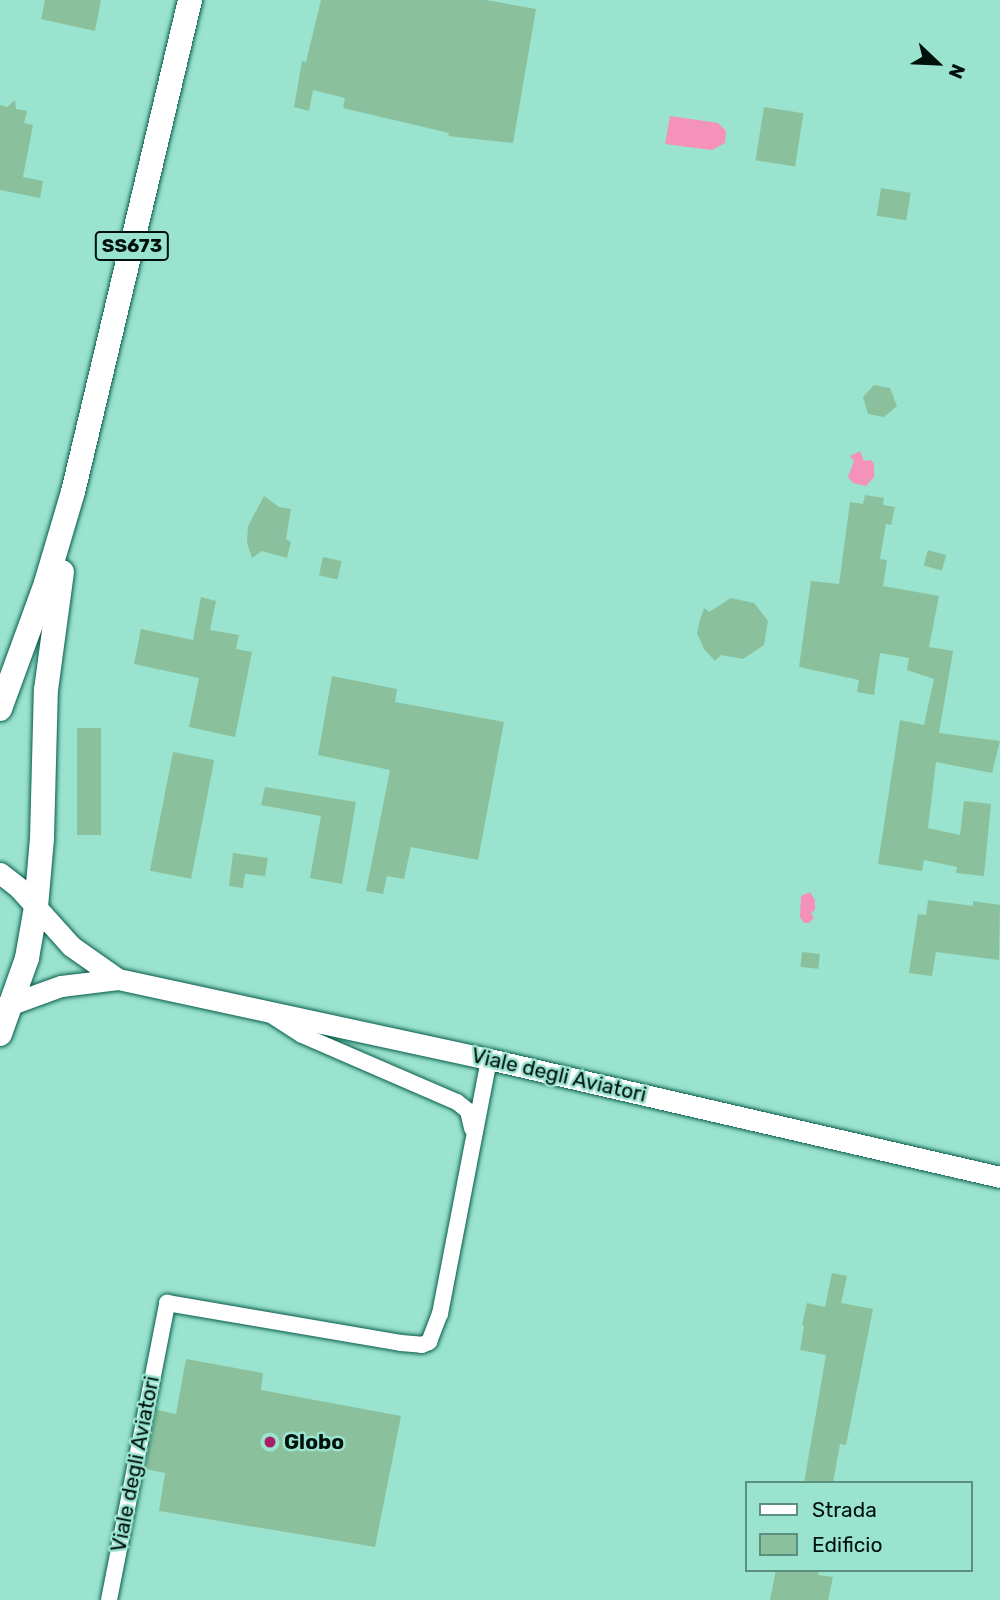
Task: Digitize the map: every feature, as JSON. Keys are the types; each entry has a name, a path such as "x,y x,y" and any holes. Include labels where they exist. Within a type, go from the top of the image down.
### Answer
{"main road":[{"name":"SS673","path":"0,709 47,583 73,492 190,0"},
{"name":"SS673","path":"0,1034 6,1006 27,958 36,907 42,838 46,690 73,492"},
{"name":"Viale degli Aviatori","path":"0,873 36,907 71,946 118,979"},
{"name":"Viale degli Aviatori","path":"6,1006 61,986 118,979 489,1059 1000,1177"}],"street":[{"path":"268,1013 302,1035 457,1102 468,1111 473,1134"},
{"path":"473,1134 489,1059"},
{"name":"Viale degli Aviatori","path":"109,1600 167,1304 401,1343 422,1345 429,1342 440,1314 473,1134"}],"shaded area":[{"path":"670,116 718,123 726,131 725,143 712,150 665,144"},
{"path":"860,451 864,461 871,460 874,464 874,477 866,486 853,483 848,477 854,461 850,456"},
{"path":"810,892 815,900 815,910 811,913 814,918 809,923 804,923 800,917 801,896"}],"building":[{"path":"45,0 101,0 95,31 41,19"},
{"path":"321,0 486,0 536,9 513,143 448,136 449,133 343,108 345,98 313,90 309,111 294,107 302,61 306,62"},
{"path":"15,100 16,109 27,111 24,123 33,125 23,177 43,181 40,198 0,190 0,105 7,107"},
{"path":"764,107 804,113 795,167 756,160"},
{"path":"881,188 911,193 906,220 877,216"},
{"path":"874,385 890,388 897,406 884,417 868,414 863,397"},
{"path":"865,495 884,498 883,505 895,507 891,525 886,524 880,559 887,560 883,586 939,596 929,647 953,651 939,733 1000,741 992,773 936,762 928,828 960,835 964,801 991,804 984,876 956,873 957,867 924,860 922,871 878,864 900,720 924,725 934,679 907,670 909,658 880,653 874,695 857,692 859,680 799,667 811,581 839,584 850,502 863,504"},
{"path":"264,496 279,507 291,509 286,539 291,542 287,558 262,551 252,558 247,543 248,526"},
{"path":"928,550 946,555 942,571 924,565"},
{"path":"323,557 342,561 338,580 319,576"},
{"path":"201,597 216,601 210,630 239,635 236,649 252,652 235,737 189,727 199,678 134,664 141,629 193,640"},
{"path":"731,598 754,603 768,621 764,645 743,659 721,655 715,661 704,649 697,633 700,620 704,608 709,612"},
{"path":"332,676 397,689 395,702 504,722 478,860 411,847 404,879 387,876 383,894 366,891 390,770 318,755"},
{"path":"77,728 101,728 101,835 77,835"},
{"path":"173,752 214,760 191,879 150,871"},
{"path":"265,787 356,802 342,884 310,878 321,816 261,805"},
{"path":"233,853 268,858 265,876 245,874 243,888 229,886"},
{"path":"928,900 973,906 973,901 1000,905 999,960 936,952 932,976 909,973 918,914 926,915"},
{"path":"802,952 820,954 818,969 800,967"},
{"path":"832,1273 847,1276 841,1303 873,1309 846,1445 840,1444 833,1481 804,1481 826,1355 800,1350 802,1325 807,1303 825,1307"},
{"name":"Globo","path":"186,1359 263,1373 261,1390 401,1416 375,1547 159,1511 165,1473 145,1469 157,1410 176,1414"},
{"path":"776,1572 819,1572 818,1575 833,1577 828,1600 770,1600"}],"place":[{"name":"Globo","path":"270,1442"}]}
